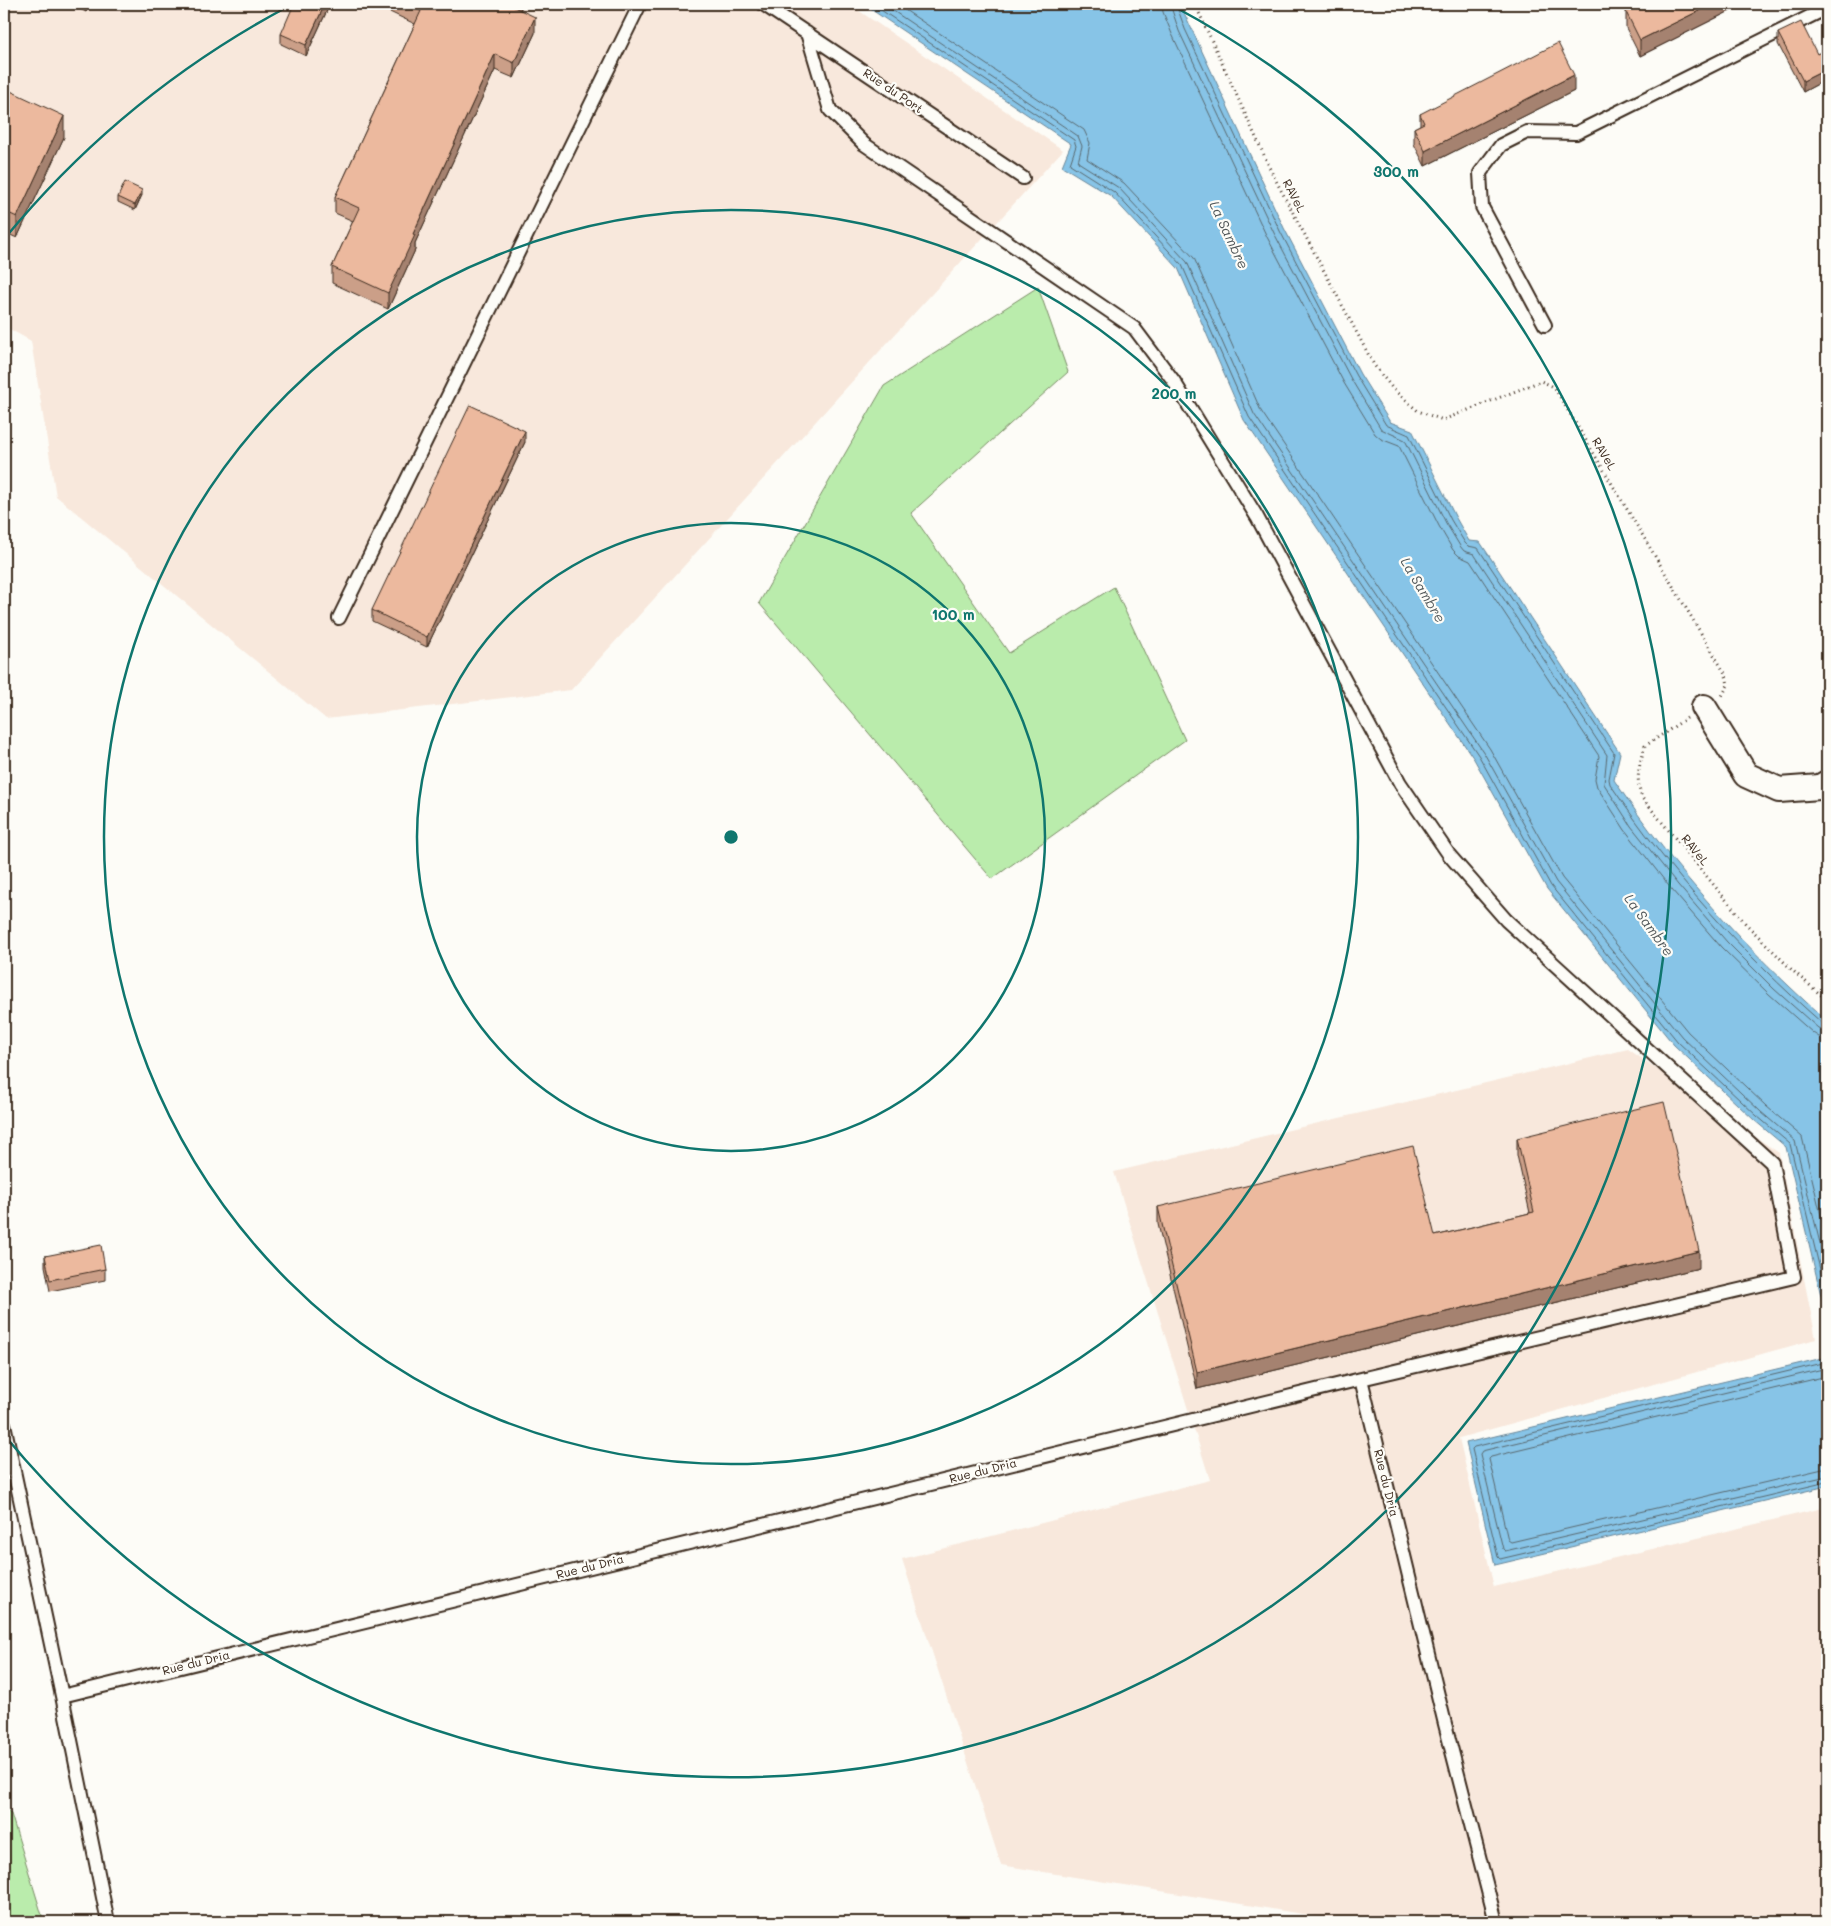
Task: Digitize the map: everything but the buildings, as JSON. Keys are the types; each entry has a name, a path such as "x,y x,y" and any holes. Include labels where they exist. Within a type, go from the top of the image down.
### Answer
{"street":[{"path":"1704,707 1746,775 1779,790 1820,787 1827,783"}],"lane":[{"path":"339,618 640,4"},
{"name":"Rue du Port","path":"763,4 1023,178"},
{"path":"1545,325 1482,207 1480,173 1501,145 1527,132 1576,133 1827,8"},
{"path":"807,33 830,110 864,144 1134,328 1173,380 1257,517 1400,783 1450,856 1506,920 1772,1163 1794,1277 1361,1379"},
{"name":"Rue du Dria","path":"62,1696 1361,1379 1445,1724 1496,1922"},
{"path":"4,1424 108,1922"}],"path":[{"name":"RAVeL","path":"1195,4 1274,177 1374,365 1394,389 1418,411 1443,420 1541,381 1554,387 1726,675 1728,685 1724,694 1645,746 1639,767 1637,784 1642,798 1746,924 1792,970 1827,1000"}],"shaded area":[{"path":"4,4 849,4 1063,150 571,690 326,719 56,496 31,341 4,326"},
{"path":"1628,1049 1779,1153 1816,1339 1459,1438 1494,1587 1827,1507 1827,1922 1351,1922 1001,1865 902,1559 1210,1480 1114,1172"}],"green space":[{"path":"1038,287 1068,372 911,513 1009,653 1114,587 1185,740 992,879 759,603 884,386"},
{"path":"4,1806 11,1814 44,1922 4,1922"}],"water":[{"name":"La Sambre","path":"863,4 1180,4 1284,228 1360,374 1390,422 1412,430 1469,541 1480,542 1620,753 1614,780 1662,846 1713,908 1768,965 1827,1021 1827,1321 1786,1147 1754,1120 1674,1045 1547,889 1474,759 1244,420 1178,268 1111,196 1062,166 1071,144"},
{"path":"1827,1357 1827,1486 1495,1565 1466,1443"}]}
